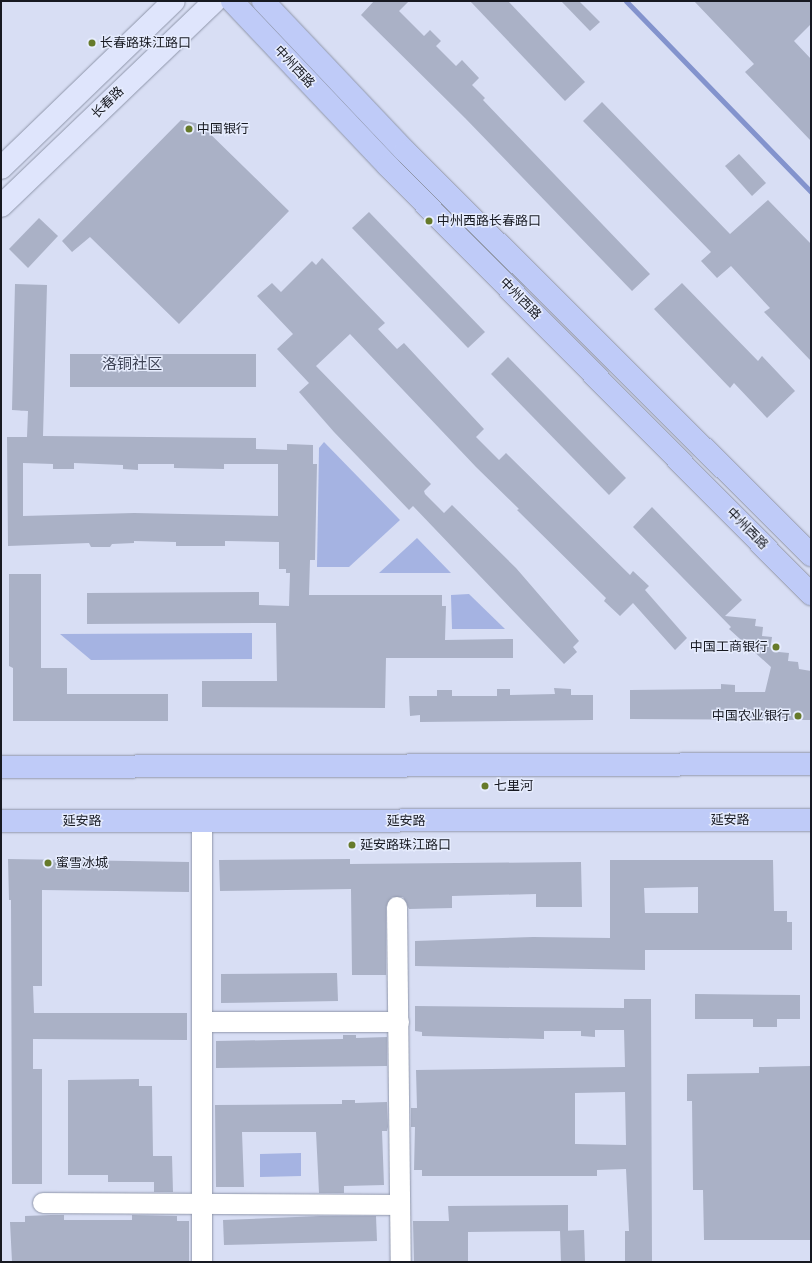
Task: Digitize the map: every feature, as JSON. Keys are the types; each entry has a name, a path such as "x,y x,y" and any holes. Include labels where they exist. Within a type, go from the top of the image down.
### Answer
{"main road":[{"path":"1,168 174,1"},
{"name":"长春路","path":"1,206 215,1"},
{"name":"中州西路","path":"232,1 388,166 811,594"},
{"name":"中州西路","path":"263,1 405,150 811,555"},
{"path":"1,766 811,764"},
{"name":"延安路","path":"1,821 202,822 811,820"}],"street":[{"path":"202,822 202,1262"},
{"path":"397,907 401,1262"},
{"path":"203,1022 399,1022"},
{"path":"43,1203 400,1205"}],"shaded area":[{"path":"324,442 400,520 349,567 317,567 319,448"},
{"path":"417,538 451,573 379,573"},
{"path":"469,594 505,629 452,629 451,595"},
{"path":"252,633 252,659 91,660 60,634"},
{"path":"301,1153 301,1176 260,1177 260,1154"}],"building":[{"path":"374,1 409,1 399,11 424,36 430,30 441,41 436,46 456,66 462,60 479,78 472,85 485,98 483,100 650,274 632,291 465,118 361,15"},
{"path":"470,1 508,1 585,82 565,101"},
{"path":"561,1 579,1 600,22 590,31"},
{"path":"694,1 811,1 811,24 794,41 811,59 811,141 745,72 754,64"},
{"path":"602,102 730,234 768,200 811,244 811,361 764,312 770,308 731,266 717,278 701,261 711,252 583,121"},
{"path":"181,120 200,124 289,211 179,324 90,237 72,252 62,241"},
{"path":"739,154 766,183 752,196 725,166"},
{"path":"369,212 485,332 468,348 352,228"},
{"path":"39,218 58,236 28,268 9,249"},
{"path":"322,258 385,323 378,329 397,349 404,343 484,429 476,437 499,460 506,453 630,575 633,571 649,586 645,590 687,638 675,650 633,603 620,616 604,601 606,598 517,510 519,509 476,467 350,334 316,366 431,484 424,491 425,494 444,513 452,505 516,568 579,641 573,647 577,652 564,664 413,506 409,510 334,432 299,392 309,383 277,349 293,334 257,296 272,283 281,292 312,261 316,265"},
{"path":"682,283 758,361 762,356 795,391 767,418 734,383 730,388 654,309"},
{"path":"15,284 47,285 43,436 256,438 256,449 287,450 287,444 313,445 313,464 317,464 315,560 310,560 309,595 442,595 442,606 446,606 445,640 513,639 513,658 386,658 385,708 202,707 202,681 277,681 276,623 87,624 87,593 259,592 259,605 289,606 290,573 286,573 286,569 279,569 279,542 225,541 225,546 176,546 176,542 134,541 134,543 112,544 110,547 91,547 89,543 8,546 7,437 27,437 28,411 12,410","holes":["23,463 53,464 53,469 74,469 74,463 123,465 123,469 138,470 138,464 174,464 174,468 224,469 224,464 278,464 278,516 134,513 23,516"]},
{"path":"70,354 256,354 256,387 70,387"},
{"path":"508,357 626,478 609,495 491,374"},
{"path":"652,507 742,600 725,616 756,619 755,626 763,627 762,636 772,637 771,644 780,645 779,652 789,653 788,661 798,662 799,669 811,671 811,720 630,719 630,690 721,689 721,684 735,685 735,692 765,692 771,667 729,629 731,627 633,527"},
{"path":"9,574 41,574 41,668 67,668 67,694 168,694 168,721 13,721 13,668 9,666"},
{"path":"554,688 571,689 571,695 593,695 593,720 420,722 420,715 410,716 409,696 437,696 437,690 452,690 452,696 497,696 497,689 510,689 510,695 555,694"},
{"path":"8,859 189,862 189,892 42,890 42,986 33,986 34,1013 187,1013 187,1040 33,1039 33,1069 42,1069 42,1184 12,1184 11,900 9,900"},
{"path":"350,859 350,864 581,862 582,907 536,907 536,894 452,896 452,908 409,909 403,897 392,897 386,907 386,975 352,975 351,889 220,891 219,860"},
{"path":"610,860 773,860 774,911 787,911 787,922 792,922 792,950 645,950 645,970 415,966 415,941 533,937 610,938","holes":["698,887 698,913 645,913 644,888"]},
{"path":"337,973 338,1001 221,1003 221,974"},
{"path":"695,994 800,995 800,1019 777,1019 777,1027 753,1027 753,1019 695,1019"},
{"path":"624,999 651,999 652,1262 625,1262 625,1231 629,1231 626,1169 597,1170 597,1176 422,1176 422,1170 414,1170 415,1127 411,1127 411,1108 417,1108 416,1070 625,1067 624,1030 595,1030 595,1037 581,1036 581,1031 544,1031 544,1039 422,1036 422,1032 415,1031 415,1006 624,1008","holes":["625,1092 626,1145 575,1144 575,1093"]},
{"path":"343,1035 356,1035 356,1038 387,1037 387,1066 216,1068 216,1041 343,1039"},
{"path":"811,1066 811,1240 704,1240 703,1190 693,1190 692,1101 687,1101 687,1074 759,1073 759,1067"},
{"path":"139,1079 139,1086 152,1086 153,1156 172,1156 173,1192 154,1192 154,1182 108,1182 108,1175 68,1175 68,1080"},
{"path":"342,1100 355,1100 355,1103 387,1102 388,1127 387,1131 382,1131 384,1185 344,1186 344,1193 319,1193 316,1132 242,1132 244,1187 216,1187 215,1105 342,1104"},
{"path":"568,1205 568,1231 468,1232 468,1262 414,1262 413,1221 449,1221 448,1206"},
{"path":"64,1215 64,1220 132,1220 132,1215 177,1216 177,1221 189,1221 189,1262 12,1262 10,1222 25,1222 25,1216"},
{"path":"320,1216 376,1216 377,1241 224,1245 223,1220"},
{"path":"584,1230 585,1262 561,1262 560,1231"}],"waterway":[{"path":"626,1 811,192"}],"place":[{"name":"长春路珠江路口","path":"92,43"},
{"name":"中国银行","path":"189,129"},
{"name":"中州西路长春路口","path":"429,221"},
{"name":"中国工商银行","path":"776,647"},
{"name":"中国农业银行","path":"798,716"},
{"name":"七里河","path":"485,786"},
{"name":"延安路珠江路口","path":"352,845"},
{"name":"蜜雪冰城","path":"48,863"}],"district":[{"name":"洛铜社区","path":"132,365"}]}
